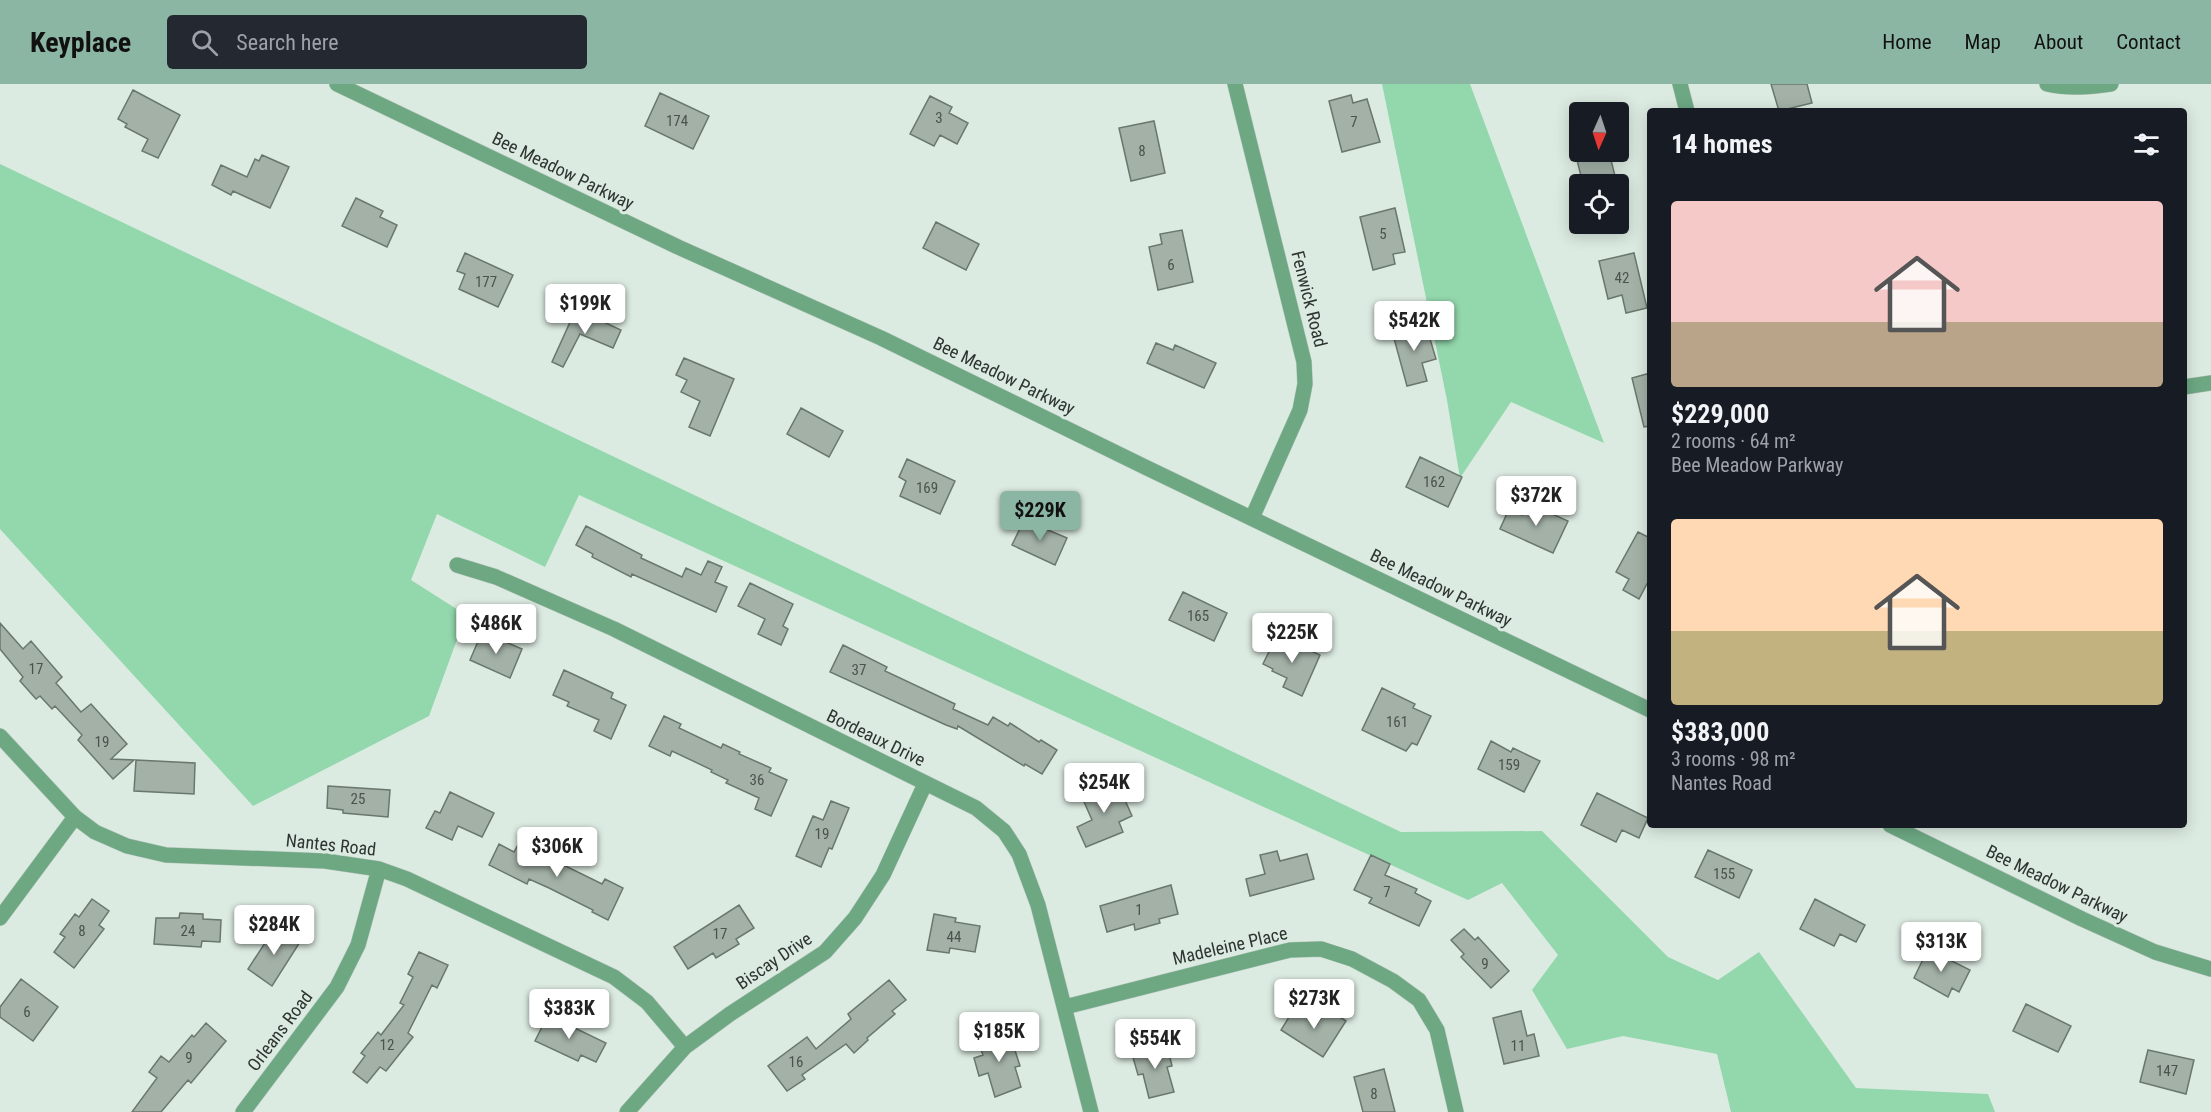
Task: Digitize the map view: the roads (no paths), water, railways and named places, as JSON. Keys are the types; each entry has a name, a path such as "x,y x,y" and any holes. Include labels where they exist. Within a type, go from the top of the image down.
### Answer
{"street":[{"name":"Bee Meadow Parkway","path":"337,84 678,247 881,338 1647,709"},
{"name":"Fenwick Road","path":"1235,84 1305,373 1300,410 1252,519"},
{"path":"1680,84 1686,108"},
{"path":"2047,84 2064,88 2111,84"},
{"path":"2187,387 2211,383"},
{"name":"Bordeaux Drive","path":"457,564 496,577 614,629 976,808 1004,831 1019,854 1038,905 1091,1112"},
{"name":"Nantes Road","path":"0,736 75,818 95,832 127,846 166,855 325,861 379,869 406,879 614,977 647,1002 685,1047"},
{"name":"Biscay Drive","path":"627,1112 685,1047 730,1014 825,952 855,918 883,875 925,784"},
{"path":"0,918 75,818"},
{"name":"Bee Meadow Parkway","path":"1896,828 2155,952 2211,969"},
{"name":"Orleans Road","path":"243,1112 337,987 358,945 379,869"},
{"name":"Madeleine Place","path":"1065,1007 1290,950 1321,949 1352,959 1393,981 1419,1000 1437,1030 1456,1112"}]}
